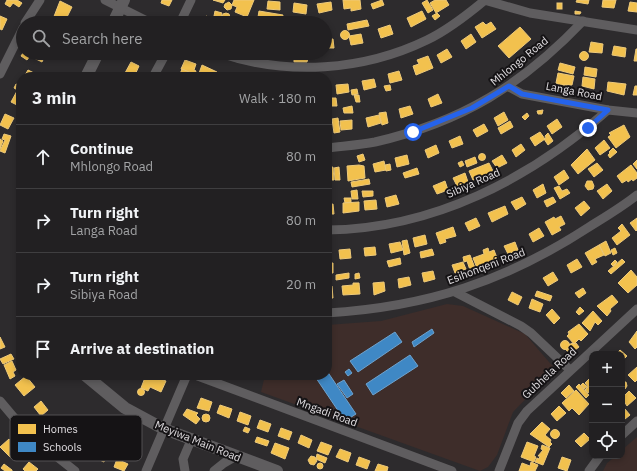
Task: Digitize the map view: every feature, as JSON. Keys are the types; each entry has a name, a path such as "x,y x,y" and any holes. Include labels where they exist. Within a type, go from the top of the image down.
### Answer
{"street":[{"path":"30,16 40,0"},
{"path":"105,0 122,4 140,16"},
{"path":"183,16 191,0"},
{"path":"244,60 278,66 329,67 362,62 398,52 427,40 448,28 484,0 530,13 637,30"},
{"path":"116,16 122,4"},
{"name":"Mhlongo Road","path":"332,147 374,142 413,132 472,108 509,86 583,21"},
{"path":"0,74 16,42"},
{"path":"88,72 94,60"},
{"path":"156,72 162,60"},
{"name":"Langa Road","path":"509,86 522,94 608,110 637,113"},
{"name":"Sibiya Road","path":"332,229 376,225 413,217 451,207 482,194 520,175 560,149 608,110"},
{"name":"Esihonqeni Road","path":"332,312 391,306 454,292 529,263 548,253 637,195"},
{"path":"454,292 531,333 570,370"},
{"name":"Gubhela Road","path":"499,471 518,423 536,401 637,308"},
{"name":"Meyiwa Main Road","path":"91,380 125,408 139,415"},
{"path":"146,471 185,380"},
{"name":"Mngadi Road","path":"208,380 452,471"},
{"path":"0,401 12,415"},
{"name":"Meyiwa Main Road","path":"142,417 164,428 277,471"},
{"path":"625,432 637,421"},
{"path":"185,471 183,458 192,438"},
{"path":"214,471 236,456"},
{"path":"589,471 598,459"},
{"path":"62,461 75,471"}],"shaded area":[{"path":"447,304 463,306 525,334 555,369 513,412 497,455 488,467 480,471 261,392 264,380 332,380 332,325 381,321"},
{"path":"637,437 637,471 603,471 607,463 612,459 625,459 625,447"}],"building: Homes":[{"path":"7,0 17,0 22,3 19,7 13,3 10,7 5,4"},
{"path":"162,0 172,0 169,6 161,3"},
{"path":"213,0 225,0 223,3"},
{"path":"234,0 254,0 247,16 235,12 237,7 232,5"},
{"path":"343,0 360,0 361,9 351,11 351,8 344,9"},
{"path":"382,0 384,5 373,9 371,4"},
{"path":"427,0 433,10 428,13 422,3"},
{"path":"435,0 446,0 449,5 436,13 430,3"},
{"path":"577,0 589,0 588,4 576,2"},
{"path":"603,0 616,0 614,8 602,7"},
{"path":"60,1 72,7 68,16 54,16"},
{"path":"268,1 280,2 280,10 267,9"},
{"path":"229,2 232,5 231,9 227,10 224,7 225,4"},
{"path":"331,2 332,10 319,13 317,4"},
{"path":"630,2 637,3 637,12 628,11"},
{"path":"294,3 307,5 306,14 293,12"},
{"path":"557,3 562,3 562,9 557,9"},
{"path":"215,11 222,13 221,16 214,16"},
{"path":"259,11 283,15 283,16 258,16"},
{"path":"422,11 426,19 411,27 407,18"},
{"path":"575,11 581,12 580,14 575,14"},
{"path":"226,13 230,16 222,16"},
{"path":"437,13 440,16 435,20 432,16"},
{"path":"0,16 7,19 2,30 0,29"},
{"path":"367,20 369,26 348,30 347,24"},
{"path":"483,22 486,25 491,22 496,29 482,38 475,27"},
{"path":"390,25 393,34 381,38 378,29"},
{"path":"520,27 531,39 509,58 498,46"},
{"path":"343,31 347,31 349,35 347,39 343,39 341,37 341,33"},
{"path":"361,34 363,43 351,45 349,36"},
{"path":"471,34 476,42 466,49 461,41"},
{"path":"332,39 333,39 334,48 332,48"},
{"path":"591,42 603,44 602,53 589,52"},
{"path":"614,46 626,48 625,57 612,55"},
{"path":"447,49 452,57 441,63 437,55"},
{"path":"636,49 637,61 634,61"},
{"path":"584,51 589,56 584,61 579,56"},
{"path":"428,56 433,68 416,75 413,66 419,64 417,60"},
{"path":"185,60 196,64 194,70 196,72 189,72 181,69"},
{"path":"294,60 308,60 307,62 294,62"},
{"path":"131,62 139,66 136,72 126,72"},
{"path":"560,63 575,67 573,74 558,70"},
{"path":"202,65 217,72 199,72"},
{"path":"585,67 597,69 596,77 584,75"},
{"path":"182,69 189,72 181,72"},
{"path":"399,71 402,80 390,83 388,74"},
{"path":"558,73 574,76 572,85 560,85 556,83"},
{"path":"583,77 595,79 594,89 582,86"},
{"path":"374,79 376,87 364,90 362,81"},
{"path":"608,82 626,84 624,95 607,91"},
{"path":"348,84 349,92 337,94 336,85"},
{"path":"390,85 391,90 386,91 384,86"},
{"path":"635,86 637,86 637,95 633,95"},
{"path":"357,89 358,94 352,95 351,90"},
{"path":"16,93 16,104 11,102"},
{"path":"438,94 442,103 431,107 428,99"},
{"path":"354,95 359,95 360,102 356,102"},
{"path":"332,98 336,98 337,106 332,106"},
{"path":"352,106 353,113 344,113 343,108"},
{"path":"410,106 413,114 401,118 399,109"},
{"path":"543,110 542,114 538,114 537,111"},
{"path":"386,112 388,123 382,125 379,113"},
{"path":"504,112 508,120 498,126 494,118"},
{"path":"527,113 529,116 525,120 522,117"},
{"path":"5,114 14,118 8,129 0,125"},
{"path":"379,115 381,123 368,127 366,118"},
{"path":"338,118 340,132 334,133 332,119"},
{"path":"557,119 562,127 552,134 547,126"},
{"path":"352,120 352,129 341,130 340,121"},
{"path":"510,121 513,127 501,134 498,128"},
{"path":"484,124 488,131 477,137 473,130"},
{"path":"624,125 630,137 616,148 608,137 611,135 609,133"},
{"path":"540,132 545,139 535,146 530,138"},
{"path":"548,133 553,141 548,145 544,139"},
{"path":"4,134 11,136 5,153 0,151 5,140 2,139"},
{"path":"460,136 463,144 452,148 449,141"},
{"path":"0,139 3,141 0,149"},
{"path":"604,140 610,148 600,155 595,148"},
{"path":"521,144 525,150 516,157 512,150"},
{"path":"436,145 439,153 428,158 425,150"},
{"path":"613,148 617,152 610,158 608,155"},
{"path":"587,149 595,160 578,174 571,165"},
{"path":"482,153 485,154 485,160 482,161 479,160 478,157 479,154"},
{"path":"363,154 365,160 359,162 357,156"},
{"path":"407,155 409,164 397,167 395,158"},
{"path":"502,155 507,163 497,168 492,161"},
{"path":"475,157 477,163 467,167 465,161"},
{"path":"637,160 637,169 633,164"},
{"path":"384,161 386,170 375,172 373,164"},
{"path":"462,161 464,165 460,167 458,163"},
{"path":"489,163 493,171 488,173 489,175 473,180 469,171"},
{"path":"597,163 603,170 594,177 588,169"},
{"path":"390,164 391,170 386,171 385,165"},
{"path":"631,165 637,173 637,178 633,181 632,179 628,182 627,180 622,183 617,176"},
{"path":"347,166 364,166 365,178 348,181"},
{"path":"333,167 334,180 332,180"},
{"path":"339,167 340,180 335,180 334,168"},
{"path":"417,168 419,174 405,178 403,173"},
{"path":"564,170 569,178 559,185 554,177"},
{"path":"465,173 468,182 457,186 453,178"},
{"path":"369,179 370,184 352,187 351,182"},
{"path":"445,181 448,190 437,194 433,186"},
{"path":"587,181 592,181 594,186 593,189 588,190 585,186"},
{"path":"543,184 546,193 537,198 533,190"},
{"path":"607,184 612,191 603,199 597,191"},
{"path":"559,186 562,191 567,189 570,193 560,199 554,188"},
{"path":"357,190 358,199 352,199 351,191"},
{"path":"362,191 373,191 373,196 363,197"},
{"path":"396,195 399,204 387,207 385,198"},
{"path":"522,197 526,204 516,210 511,202"},
{"path":"553,197 556,202 547,207 544,201"},
{"path":"344,198 351,198 351,202 345,203"},
{"path":"376,200 377,209 365,210 364,201"},
{"path":"584,201 590,208 581,216 575,208"},
{"path":"359,202 359,211 343,213 343,203"},
{"path":"333,204 334,214 332,214"},
{"path":"505,206 508,214 492,222 488,213"},
{"path":"561,216 565,224 559,227 561,230 552,235 545,222 554,217 555,219"},
{"path":"476,218 480,226 469,231 465,223"},
{"path":"637,218 637,230 636,231 630,223"},
{"path":"622,224 630,235 617,245 612,238 621,231 618,228"},
{"path":"453,227 456,236 445,239 446,242 440,244 436,233"},
{"path":"539,228 544,236 533,242 529,234"},
{"path":"425,235 427,244 415,247 413,238"},
{"path":"407,240 410,253 404,255 402,241"},
{"path":"606,241 611,253 605,256 599,245"},
{"path":"400,242 403,250 391,253 389,244"},
{"path":"515,242 518,250 508,254 504,246"},
{"path":"599,245 604,255 595,259 597,262 592,265 585,253"},
{"path":"375,247 376,255 365,256 364,248"},
{"path":"488,248 489,252 494,250 497,258 477,268 473,258 484,254 483,250"},
{"path":"615,248 617,253 613,255 611,250"},
{"path":"350,249 351,258 340,259 339,250"},
{"path":"432,249 434,255 421,258 420,252"},
{"path":"470,255 475,268 470,270 467,261 464,262 463,257"},
{"path":"400,258 401,264 389,267 387,261"},
{"path":"577,259 582,267 571,273 567,265"},
{"path":"622,259 625,262 611,274 608,271"},
{"path":"615,260 617,262 613,266 611,264"},
{"path":"463,262 466,269 455,273 452,265"},
{"path":"631,270 637,277 637,285 628,293 618,283"},
{"path":"433,271 435,279 424,282 422,273"},
{"path":"553,272 558,280 548,286 543,278"},
{"path":"349,273 349,278 336,280 336,275"},
{"path":"359,273 360,278 355,279 355,274"},
{"path":"409,277 411,285 399,288 398,279"},
{"path":"384,282 385,291 374,295 373,283"},
{"path":"353,283 359,283 360,294 343,295 342,286 353,285"},
{"path":"583,288 586,293 579,298 575,293"},
{"path":"537,291 552,296 550,301 535,296"},
{"path":"512,292 522,297 518,305 508,300"},
{"path":"612,295 618,302 610,309 611,311 607,316 597,306"},
{"path":"532,299 543,304 540,312 529,308"},
{"path":"580,307 584,311 579,315 576,312"},
{"path":"552,309 560,318 554,324 546,315"},
{"path":"593,311 602,321 598,325 595,322 590,331 582,323"},
{"path":"579,324 588,334 581,341 579,339 574,344 567,336 569,334 568,332"},
{"path":"637,331 637,347 635,349 629,342"},
{"path":"0,337 5,347 0,349"},
{"path":"563,341 567,341 569,345 567,349 563,349 561,347 561,343"},
{"path":"576,343 579,347 571,353 566,350 571,347 569,345"},
{"path":"11,354 14,359 3,364 0,359"},
{"path":"12,361 16,370 13,372 15,376 10,379 4,365"},
{"path":"637,367 637,380 635,382 628,375"},
{"path":"589,379 588,393 585,390 588,387 585,383"},
{"path":"21,380 29,380 35,387 24,396 15,385"},
{"path":"144,380 166,381 161,392 150,387 148,391 141,388"},
{"path":"583,383 587,387 584,389 581,385"},
{"path":"579,384 589,395 586,398 576,387"},
{"path":"569,385 574,391 566,398 561,393"},
{"path":"141,388 144,389 144,395 141,396 138,395 137,392 138,389"},
{"path":"576,390 589,404 579,415 572,408 569,411 562,403"},
{"path":"629,391 636,398 627,406 625,403 625,395"},
{"path":"201,398 212,402 209,411 197,408"},
{"path":"41,401 48,410 40,415 34,407"},
{"path":"220,405 232,409 229,418 217,413"},
{"path":"559,406 566,413 557,421 551,414"},
{"path":"187,409 198,413 196,415 200,419 196,424 183,415"},
{"path":"625,409 630,415 625,419"},
{"path":"240,412 251,416 248,425 237,421"},
{"path":"206,414 209,415 209,421 206,422 203,421 202,418 203,415"},
{"path":"260,420 271,424 268,432 257,428"},
{"path":"542,422 550,429 545,435 551,440 550,442 552,444 549,447 530,434"},
{"path":"245,427 250,429 248,433 243,431"},
{"path":"281,428 292,432 289,440 278,436"},
{"path":"553,430 557,430 559,434 557,438 553,438 551,436 551,432"},
{"path":"584,433 589,438 589,440 581,447 575,441"},
{"path":"301,435 312,440 309,448 298,443"},
{"path":"257,437 269,441 267,446 255,442"},
{"path":"9,439 10,457 0,447"},
{"path":"321,442 332,446 328,455 317,451"},
{"path":"527,442 538,446 534,456 536,457 534,462 521,457"},
{"path":"275,443 289,448 285,459 271,453"},
{"path":"542,445 550,448 543,465 535,462 537,458 539,459 540,456 538,456 543,450 541,449"},
{"path":"340,449 351,453 348,462 336,457"},
{"path":"317,454 327,458 325,463 316,459"},
{"path":"311,456 315,457 317,461 314,465 310,464 308,460"},
{"path":"359,457 370,461 367,469 356,465"},
{"path":"562,457 571,460 567,471 558,468"},
{"path":"116,461 121,461 128,464 124,471 114,467"},
{"path":"29,462 38,469 36,471 25,471 23,469"},
{"path":"531,462 538,465 535,471 519,471 522,463 530,466"},
{"path":"320,463 323,466 320,469 317,466"},
{"path":"4,464 12,471 5,471 1,468"},
{"path":"378,464 388,467 387,471 375,471"}],"building: Schools":[{"path":"432,329 434,333 414,347 412,342"},
{"path":"395,332 402,342 358,372 350,361"},
{"path":"410,355 418,366 373,395 366,384"},
{"path":"349,369 352,373 348,376 345,372"},
{"path":"332,378 356,414 345,421 317,380 332,380"},
{"path":"344,380 353,394 347,398 337,384"}],"route":[{"path":"413,132 442,122 472,108 492,98 509,86 522,94 608,110 588,128"}]}
